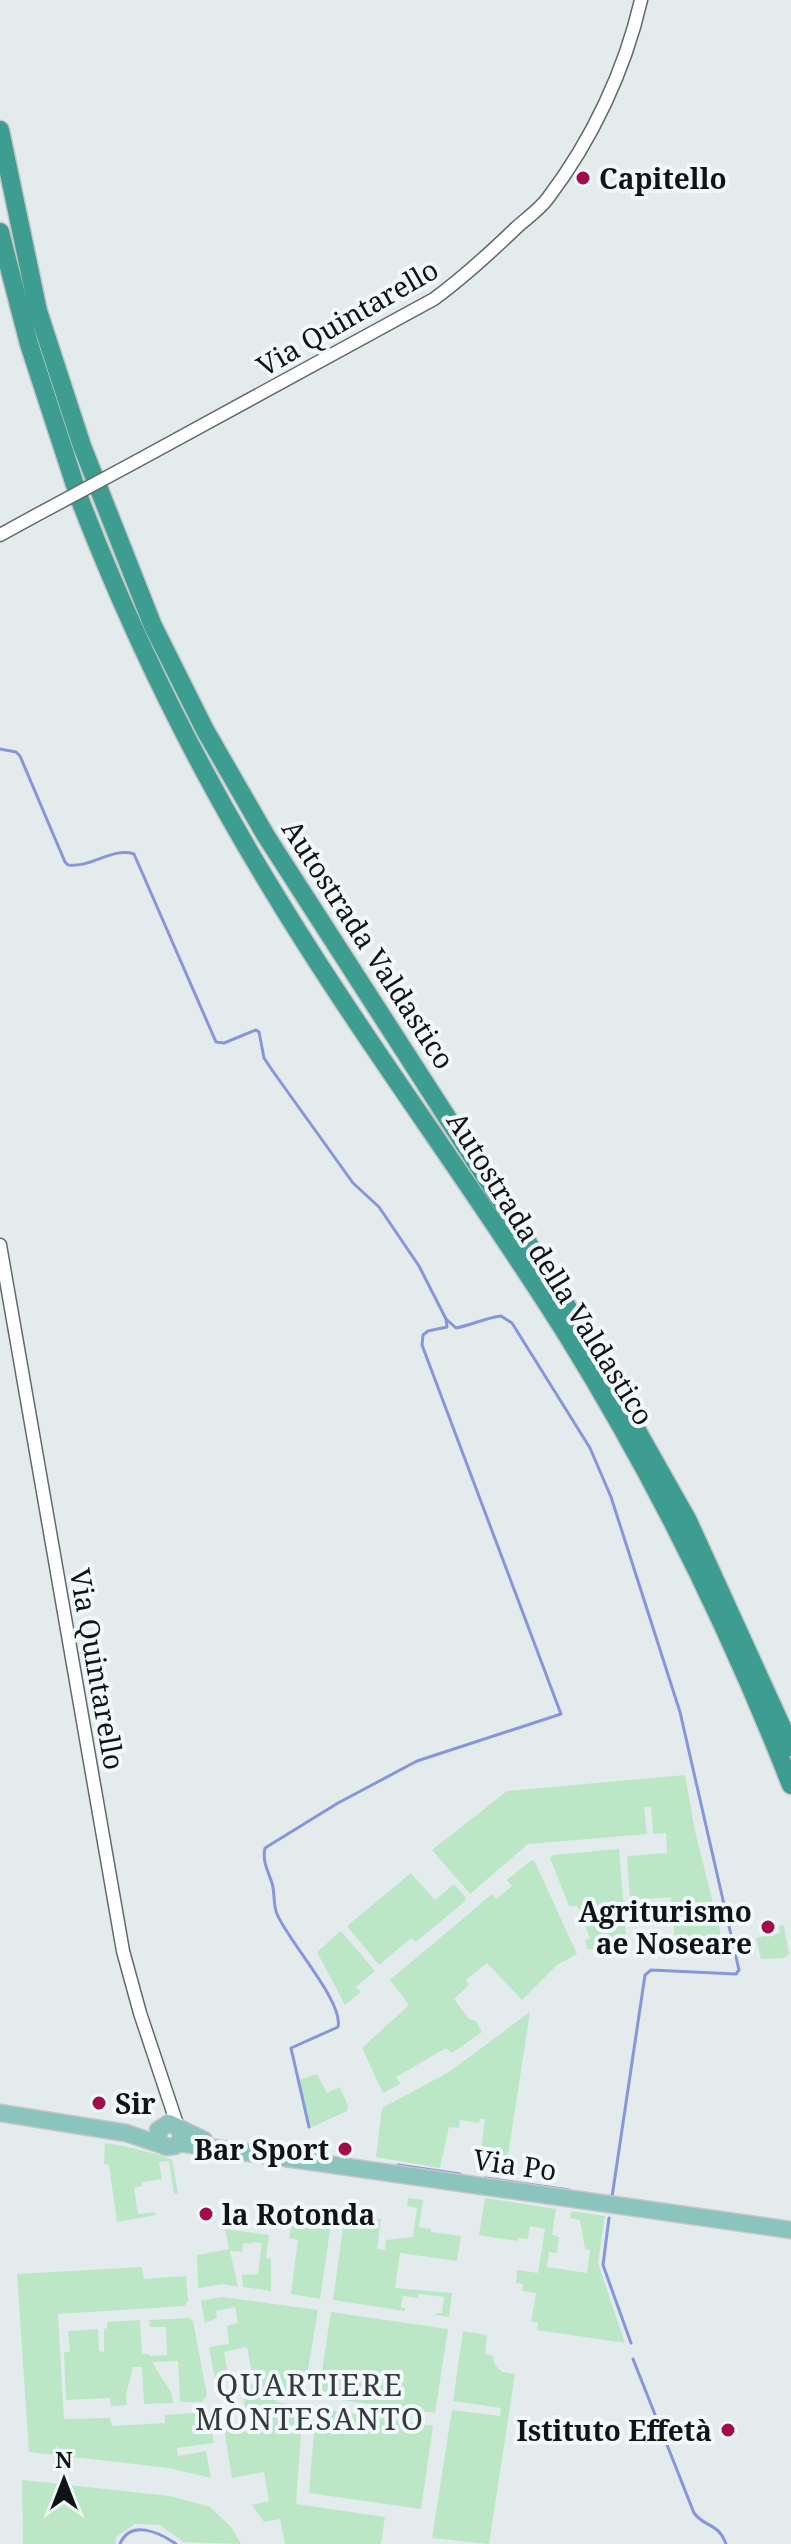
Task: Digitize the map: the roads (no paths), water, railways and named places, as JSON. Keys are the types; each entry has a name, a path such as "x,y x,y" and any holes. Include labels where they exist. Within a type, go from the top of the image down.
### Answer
{"highway":[{"name":"Autostrada Valdastico","path":"0,130 38,311 82,446 153,626 205,730 266,836 568,1308 688,1521 791,1747"},
{"name":"Autostrada della Valdastico","path":"0,232 29,344 78,493 133,628 213,790 308,947 512,1250 594,1381 697,1573 741,1666 791,1785"}],"main road":[{"name":"Via Po","path":"0,2113 126,2133 170,2133 232,2149 791,2230"}],"street":[{"name":"Via Quintarello","path":"0,535 434,299 474,269 547,200 585,142 609,95 641,0"},
{"name":"Via Quintarello","path":"0,1245 123,1951 168,2096 170,2133"}],"waterway":[{"path":"0,749 16,752 20,756 68,865 85,864 118,853 134,854 216,1042 224,1043 256,1030 259,1032 264,1058 353,1183 379,1207 419,1266 446,1319 456,1328 501,1316 512,1323 590,1448 611,1497 680,1712 739,1970 736,1974 651,1970 645,1975 612,2197 608,2196"},
{"path":"309,2127 291,2048 338,2027 338,2016 324,1987 277,1914 265,1862 265,1848 338,1803 417,1761 561,1714 422,1345 423,1335 428,1331 447,1327 446,1319"},
{"path":"398,2165 460,2174"},
{"path":"485,2178 569,2190"},
{"path":"609,2218 603,2265 631,2343"},
{"path":"633,2359 694,2513 715,2528 726,2544"},
{"path":"120,2544 125,2536 138,2530 153,2532 176,2544"}],"place":[{"name":"Capitello","path":"583,178"},
{"name":"Agriturismo ae Noseare","path":"768,1927"},
{"name":"Sir","path":"99,2103"},
{"name":"Bar Sport","path":"345,2149"},
{"name":"la Rotonda","path":"206,2214"},
{"name":"Istituto Effetà","path":"728,2430"}],"district":[{"name":"QUARTIERE MONTESANTO","path":"310,2401"}]}
